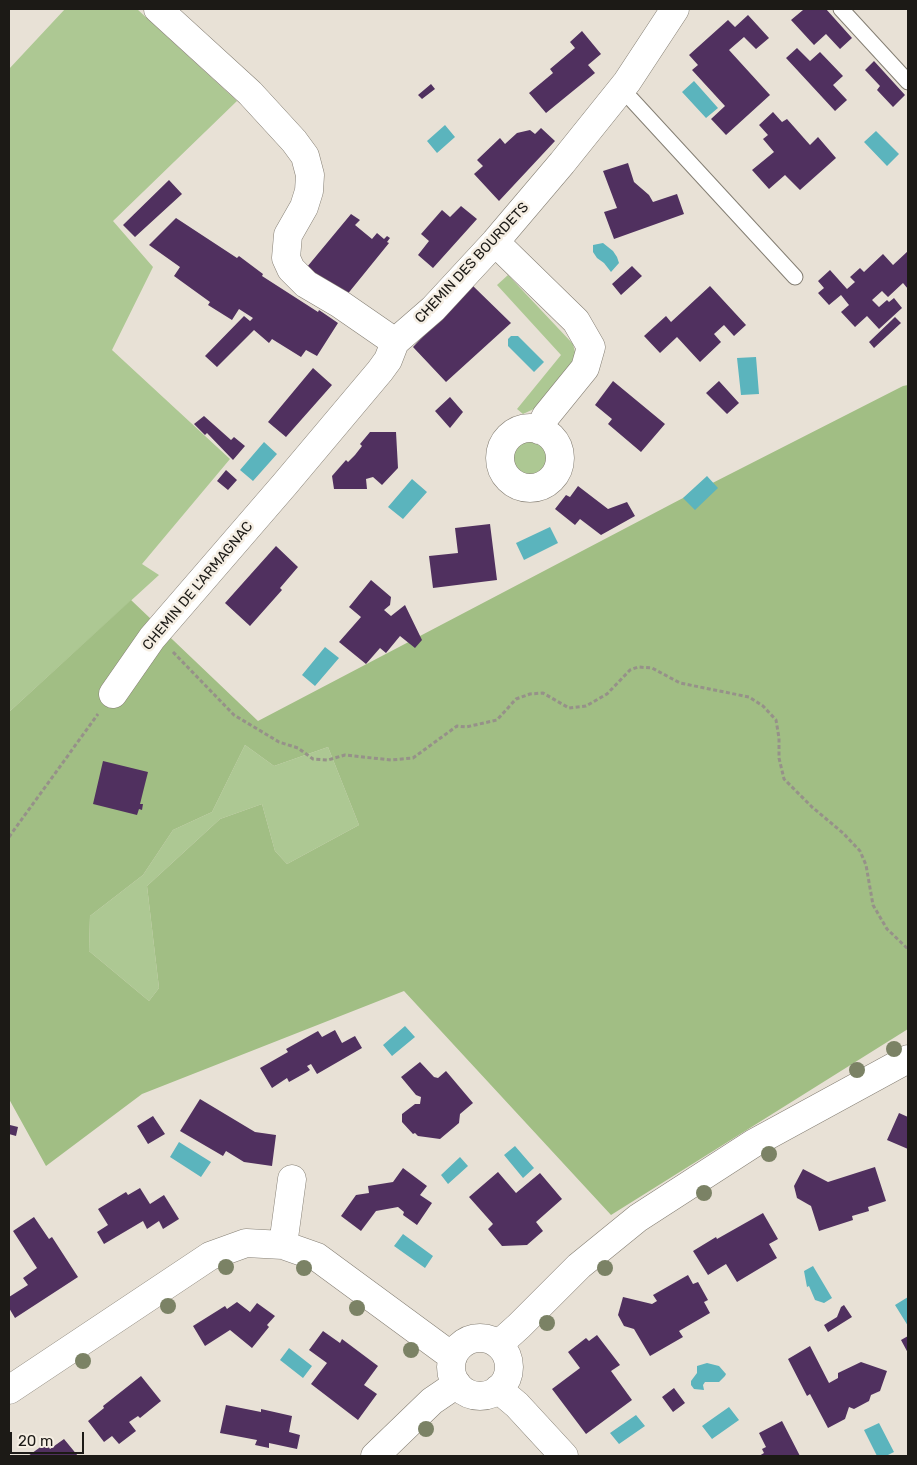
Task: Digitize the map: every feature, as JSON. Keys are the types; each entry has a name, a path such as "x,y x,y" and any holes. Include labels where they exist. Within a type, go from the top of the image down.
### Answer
{"street":[{"path":"158,9 250,92 305,156 310,175 309,191 304,207 288,235 286,258 291,269 306,284 340,304 395,342"},
{"name":"CHEMIN DES BOURDETS","path":"395,342 433,310 495,242 622,89 675,9"},
{"path":"495,242 576,321 591,347 585,368 546,416 539,430"},
{"name":"CHEMIN DE L'ARMAGNAC","path":"113,694 152,638 380,371 388,360 395,342"},
{"path":"499,1344 579,1266 638,1218 754,1143 908,1059"},
{"path":"283,1245 292,1179"},
{"path":"9,1390 210,1256 246,1244 283,1245 317,1257 453,1357"},
{"path":"482,1337 491,1339 499,1344 505,1350 509,1367 508,1376 498,1390 481,1396 464,1391 457,1384 451,1366 457,1349 472,1339 482,1337"},
{"path":"375,1456 432,1401 457,1384"},
{"path":"498,1390 536,1425 564,1456"}],"lane":[{"path":"841,9 908,82"},
{"path":"622,89 795,277"}],"path":[{"path":"152,638 173,651 234,715 279,742 298,748 313,759 328,760 344,755 391,760 413,758 457,726 466,727 497,720 516,699 530,694 543,693 569,708 586,706 607,694 630,670 638,667 652,668 680,683 749,697 763,706 776,720 779,738 778,758 784,778 812,807 860,851 866,865 873,905 887,929 908,949"},
{"path":"9,837 113,694"}],"green space":[{"path":"65,9 137,9 237,101 113,221 153,267 112,350 230,459 142,564 159,575 9,712 9,69"},
{"path":"508,275 573,344 577,360 536,408 523,414 517,409 561,355 497,285"},
{"path":"908,385 908,1029 611,1215 404,991 142,1094 46,1166 9,1099 9,712 131,600 258,721 683,498","holes":["245,745 274,766 328,747 359,825 287,864 275,851 262,804 220,819 147,886 159,988 149,1001 89,951 90,916 143,875 173,830 212,812"]},
{"path":"529,436 541,440 547,446 551,458 547,470 541,476 529,480 517,476 511,470 507,458 511,446 517,440"},
{"path":"245,745 274,766 328,747 359,825 287,864 275,851 262,804 220,819 147,886 159,988 149,1001 89,951 90,916 143,875 173,830 212,812"}],"water":[{"path":"694,81 718,108 706,118 682,92"},
{"path":"445,125 455,137 437,153 427,141"},
{"path":"876,131 899,154 887,166 864,142"},
{"path":"603,243 613,251 619,263 611,272 593,252 593,245"},
{"path":"511,336 518,336 544,362 534,372 508,346 508,339"},
{"path":"756,357 759,394 741,395 737,358"},
{"path":"264,442 277,454 253,481 240,470"},
{"path":"707,476 718,488 695,510 683,498"},
{"path":"412,479 427,492 403,519 388,507"},
{"path":"550,527 558,543 524,560 516,543"},
{"path":"325,647 339,658 315,686 302,675"},
{"path":"405,1026 415,1037 392,1056 383,1045"},
{"path":"179,1142 211,1162 201,1177 170,1157"},
{"path":"515,1146 534,1168 523,1178 504,1155"},
{"path":"460,1157 468,1166 448,1184 441,1175"},
{"path":"403,1234 433,1256 425,1268 394,1246"},
{"path":"813,1266 832,1298 824,1303 815,1300 809,1286 807,1287 804,1271"},
{"path":"908,1297 908,1326 895,1305"},
{"path":"289,1348 312,1366 303,1378 280,1360"},
{"path":"707,1363 719,1366 726,1374 725,1376 719,1382 705,1382 703,1385 704,1390 694,1389 691,1381 697,1373 697,1366"},
{"path":"729,1407 739,1420 712,1439 702,1426"},
{"path":"636,1415 645,1426 619,1444 610,1433"},
{"path":"879,1423 894,1452 886,1456 877,1456 864,1430"}],"building":[{"path":"802,9 826,9 852,38 840,49 826,34 814,45 791,20"},
{"path":"748,15 769,38 756,49 744,37 729,50 770,95 726,135 711,119 725,106 692,70 698,65 689,55 728,20 735,27"},
{"path":"582,31 601,54 588,65 595,73 546,113 529,93 553,73 550,69 575,48 570,42"},
{"path":"797,48 810,61 820,52 843,76 833,85 847,100 835,111 786,58"},
{"path":"874,61 905,95 893,107 877,90 880,86 865,70"},
{"path":"431,84 435,89 422,99 418,95"},
{"path":"773,112 782,122 787,119 810,145 818,137 836,158 800,190 785,175 769,189 752,170 774,152 763,139 768,135 759,125"},
{"path":"541,128 555,141 499,201 474,174 483,166 477,160 500,138 505,144 517,133 530,130 535,134"},
{"path":"628,163 634,182 649,195 653,202 677,194 684,214 614,239 604,212 617,208 603,171"},
{"path":"169,180 182,194 135,237 123,225"},
{"path":"461,206 477,219 433,268 418,255 429,241 421,234 442,210 450,217"},
{"path":"351,214 360,220 355,225 372,239 377,233 384,239 387,236 390,238 387,242 389,243 346,296 307,267"},
{"path":"176,218 237,258 239,256 263,274 262,276 338,323 317,356 306,350 301,357 272,339 269,343 254,330 217,367 205,356 244,316 250,321 253,318 239,309 232,320 208,305 210,302 174,276 180,267 149,245"},
{"path":"908,251 908,289 903,283 888,297 882,291 872,300 879,307 887,300 889,302 894,298 902,308 879,329 867,316 855,327 841,312 849,305 841,295 829,305 818,293 824,288 818,281 830,270 847,289 855,282 850,277 860,268 864,272 883,254 893,265"},
{"path":"632,266 642,276 621,295 612,284"},
{"path":"472,285 511,323 446,382 413,347"},
{"path":"710,286 746,325 734,336 724,325 714,334 721,342 700,362 677,337 660,353 644,336 666,316 671,322"},
{"path":"895,317 901,323 874,348 869,342"},
{"path":"313,368 332,385 286,437 268,422"},
{"path":"613,381 665,424 641,452 608,424 612,419 595,405"},
{"path":"719,381 739,403 727,414 706,393"},
{"path":"450,397 463,412 450,428 435,411"},
{"path":"204,416 231,440 234,437 245,446 233,460 207,433 205,435 194,424"},
{"path":"370,432 396,432 398,468 382,485 373,477 366,479 367,489 334,489 332,476 346,460 348,462 355,455 362,446 360,444"},
{"path":"226,470 237,480 228,490 217,481"},
{"path":"578,486 608,509 627,502 635,516 601,535 580,519 575,525 555,509 566,495 570,497"},
{"path":"490,524 497,580 433,588 429,556 458,553 455,528"},
{"path":"276,546 298,567 280,588 282,590 250,626 225,603"},
{"path":"371,580 391,597 390,605 384,610 391,616 405,605 422,640 415,648 400,636 386,653 380,648 366,664 339,642 361,617 349,607"},
{"path":"103,761 148,772 140,804 143,804 142,810 139,809 137,815 93,804"},
{"path":"335,1030 342,1043 355,1036 362,1048 317,1074 311,1064 307,1066 310,1070 307,1072 289,1082 287,1078 272,1088 260,1068 288,1052 286,1049 318,1031 322,1037"},
{"path":"420,1062 434,1077 438,1078 446,1071 473,1103 460,1114 459,1123 440,1139 413,1134 402,1122 402,1114 415,1104 420,1104 421,1097 416,1095 401,1077"},
{"path":"200,1099 255,1132 276,1135 272,1166 244,1162 226,1151 223,1156 180,1131"},
{"path":"899,1113 908,1117 908,1149 887,1140"},
{"path":"153,1116 165,1134 148,1144 137,1126"},
{"path":"10,1125 18,1127 16,1136 9,1134"},
{"path":"875,1167 886,1201 868,1207 869,1211 852,1216 853,1220 819,1231 811,1206 797,1198 794,1186 803,1169 828,1182"},
{"path":"403,1168 427,1186 420,1195 432,1203 417,1225 403,1215 404,1212 398,1207 376,1211 361,1231 341,1216 356,1195 369,1193 368,1186 393,1182"},
{"path":"498,1172 516,1193 540,1173 562,1199 536,1222 543,1231 527,1245 502,1246 488,1229 493,1224 469,1197"},
{"path":"140,1188 150,1204 164,1195 179,1219 163,1229 159,1221 147,1229 143,1221 104,1244 97,1232 108,1225 98,1209 126,1192 128,1195"},
{"path":"763,1213 778,1239 769,1244 777,1258 737,1282 726,1264 708,1275 693,1251"},
{"path":"34,1217 49,1239 52,1237 78,1277 15,1318 9,1308 9,1297 28,1285 23,1278 37,1268 13,1231"},
{"path":"688,1275 693,1284 698,1282 708,1300 704,1302 710,1313 679,1331 683,1337 650,1356 634,1329 624,1326 618,1315 623,1297 652,1304 657,1301 653,1295"},
{"path":"237,1302 250,1312 257,1303 275,1316 267,1325 269,1327 252,1348 230,1330 205,1346 193,1326 225,1306 227,1309"},
{"path":"844,1305 852,1317 828,1332 824,1325 837,1317 841,1307"},
{"path":"323,1331 340,1343 342,1339 378,1366 364,1385 377,1394 358,1420 311,1384 327,1363 309,1350"},
{"path":"597,1335 620,1365 611,1371 632,1400 586,1434 552,1389 580,1368 568,1352 586,1338 589,1341"},
{"path":"908,1336 908,1353 901,1340"},
{"path":"810,1346 829,1383 838,1378 838,1373 861,1362 887,1371 880,1391 871,1395 869,1401 854,1409 849,1407 845,1419 828,1428 810,1394 807,1396 788,1359"},
{"path":"141,1376 161,1401 140,1418 138,1416 129,1422 136,1431 119,1444 112,1436 104,1442 88,1421 104,1408 103,1406"},
{"path":"674,1388 685,1403 673,1412 662,1397"},
{"path":"226,1405 261,1412 261,1409 292,1416 289,1432 300,1435 297,1449 269,1443 269,1448 255,1445 257,1440 220,1433"},
{"path":"782,1421 800,1456 759,1456 764,1453 762,1449 766,1447 759,1433"},
{"path":"64,1439 78,1456 28,1456 46,1443 50,1449"}]}
